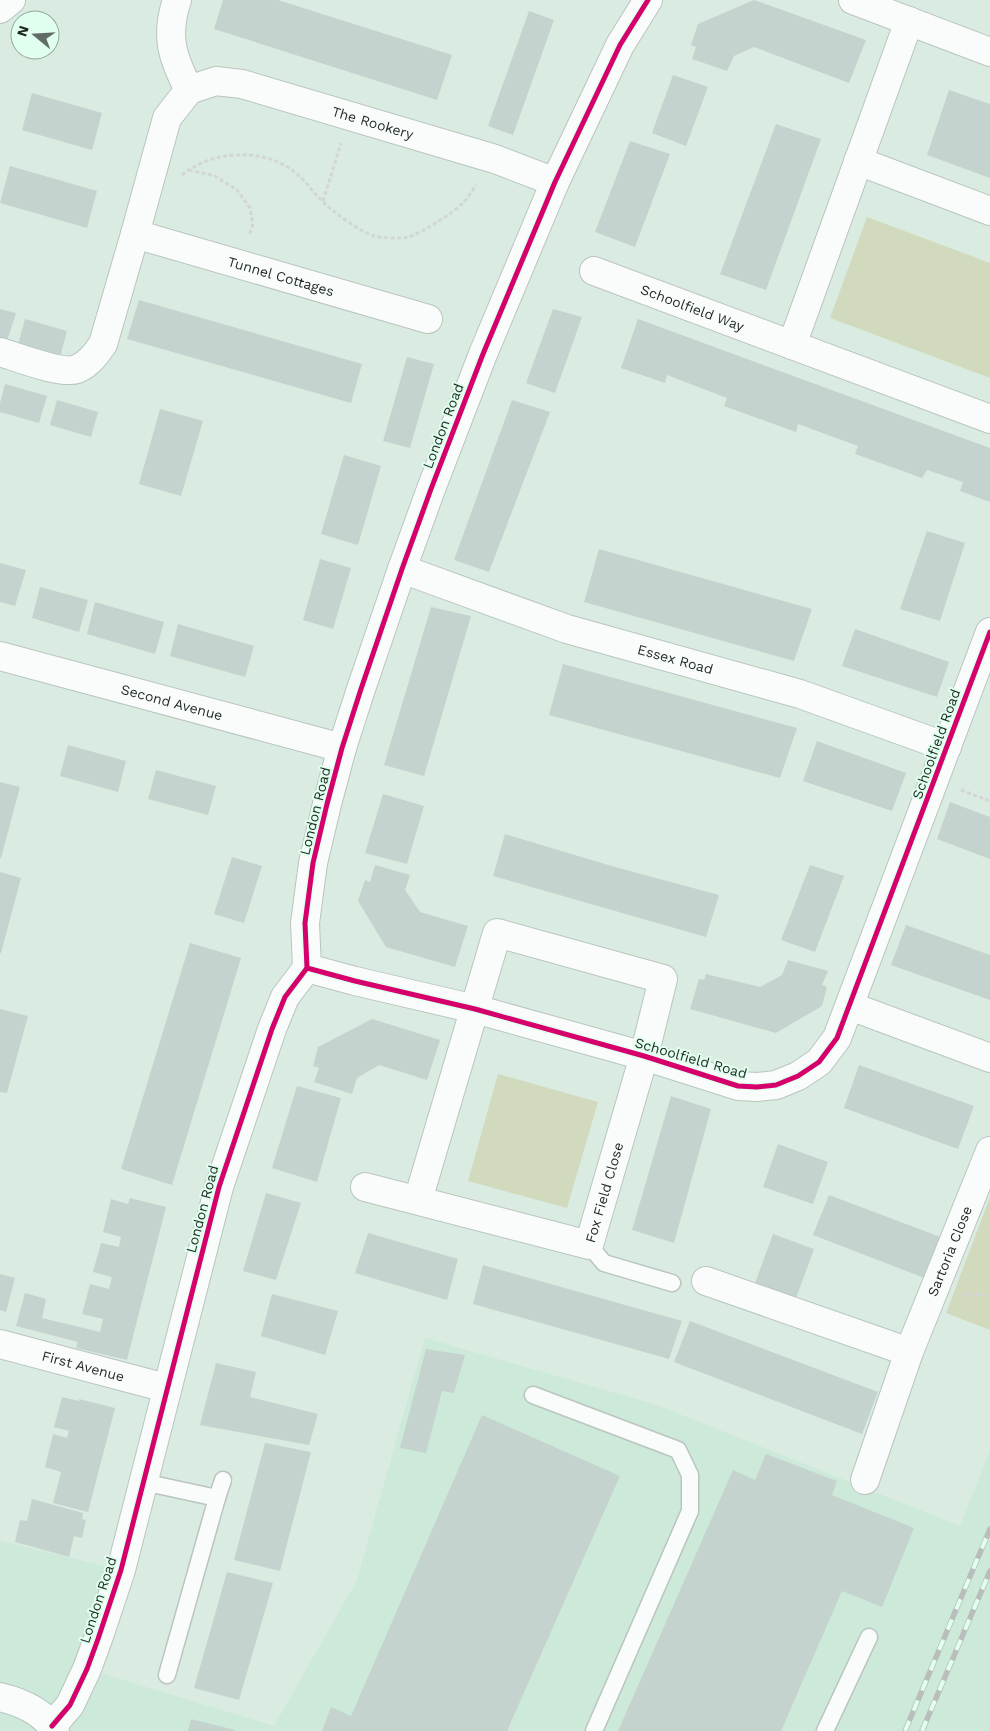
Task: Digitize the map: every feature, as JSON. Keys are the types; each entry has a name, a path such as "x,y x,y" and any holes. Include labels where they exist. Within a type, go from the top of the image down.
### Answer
{"street":[{"path":"0,9 11,0"},
{"name":"London Road","path":"54,1728 70,1705 87,1669 121,1570 166,1388 219,1187 239,1124 285,997 307,968 304,923 325,812 342,748 402,569 477,369 555,182 620,45 648,0"},
{"path":"853,0 896,12 990,52"},
{"path":"0,352 56,369 76,370 92,359 103,344 166,118 188,90 172,49 170,30 171,1"},
{"path":"792,345 858,161 896,12"},
{"name":"The Rookery","path":"188,90 216,81 242,84 495,158 555,182"},
{"path":"858,161 990,211"},
{"name":"Tunnel Cottages","path":"135,234 428,320"},
{"name":"Schoolfield Way","path":"594,270 990,420"},
{"name":"Essex Road","path":"402,569 567,629 800,694 947,748"},
{"name":"Schoolfield Road","path":"307,968 355,982 474,1009 644,1056 738,1086 776,1085 798,1076 820,1062 837,1038 990,632"},
{"name":"Second Avenue","path":"0,656 342,748"},
{"name":"Schoolfield Road","path":"474,1009 497,933 663,979 644,1056"},
{"path":"850,1006 990,1058"},
{"path":"418,1200 474,1009"},
{"name":"Fox Field Close","path":"365,1187 589,1245 644,1056"},
{"name":"Sartoria Close","path":"865,1480 909,1352 990,1151"},
{"path":"706,1281 909,1352"},
{"name":"First Avenue","path":"0,1344 166,1388"},
{"path":"0,1697 24,1705 39,1713 54,1728"}],"lane":[{"path":"589,1245 604,1263 672,1284"},
{"path":"533,1396 678,1450 690,1475 690,1511 594,1731"},
{"path":"166,1675 222,1480"},
{"path":"143,1482 217,1498"},
{"path":"825,1731 869,1637"}],"path":[{"path":"323,202 349,115"},
{"path":"177,180 189,170 218,158 244,154 272,158 292,169 323,202 348,222 374,236 408,237 436,223 462,204 495,158"},
{"path":"189,170 215,176 237,190 250,208 253,224 240,264"}],"shaded area":[{"path":"867,217 990,263 990,378 830,318"},
{"path":"498,1074 598,1102 567,1208 468,1181"},
{"path":"990,1197 990,1330 946,1313"},
{"path":"425,1338 654,1404 960,1526 990,1451 990,1731 0,1731 0,1541 121,1570 87,1669 274,1726 357,1580"}],"building":[{"path":"223,0 278,0 452,55 437,100 214,29"},
{"path":"754,0 866,40 849,83 754,47 734,56 727,71 692,59 696,47 691,45 698,24"},
{"path":"529,11 554,20 513,135 488,126"},
{"path":"673,75 708,87 686,146 652,133"},
{"path":"949,90 990,104 990,178 927,155"},
{"path":"32,93 102,113 92,150 22,130"},
{"path":"776,124 821,139 766,290 720,274"},
{"path":"630,141 670,154 635,247 595,232"},
{"path":"10,166 97,191 87,228 0,203"},
{"path":"139,300 362,364 351,403 127,339"},
{"path":"0,309 16,313 7,341 0,339"},
{"path":"553,309 582,317 555,393 526,383"},
{"path":"25,319 67,331 60,357 18,345"},
{"path":"638,319 990,448 990,502 960,491 963,482 927,470 922,478 855,454 858,446 798,424 796,432 724,406 727,398 667,375 665,383 621,368"},
{"path":"407,357 434,364 410,448 383,441"},
{"path":"5,384 47,396 39,423 0,412 0,403"},
{"path":"57,400 98,412 91,437 50,425"},
{"path":"512,400 550,412 489,572 454,560"},
{"path":"160,409 203,421 181,496 139,484"},
{"path":"344,455 381,466 358,545 321,534"},
{"path":"927,531 965,543 940,621 900,609"},
{"path":"599,549 812,609 794,661 584,602"},
{"path":"320,559 351,568 333,629 303,620"},
{"path":"0,563 26,570 15,606 0,602"},
{"path":"40,587 88,600 79,632 32,618"},
{"path":"95,602 164,622 155,654 87,634"},
{"path":"431,607 471,616 424,776 384,765"},
{"path":"178,624 254,646 245,677 170,656"},
{"path":"855,629 949,662 937,697 842,666"},
{"path":"563,664 797,728 780,778 549,715"},
{"path":"817,741 906,773 892,811 803,781"},
{"path":"68,745 126,761 118,792 60,776"},
{"path":"156,770 216,786 208,815 148,799"},
{"path":"0,782 20,787 1,858 0,858"},
{"path":"383,794 424,806 407,864 365,853"},
{"path":"950,802 990,817 990,859 937,839"},
{"path":"505,834 615,867 719,895 706,937 493,876"},
{"path":"232,857 262,866 244,923 214,914"},
{"path":"375,865 410,875 405,890 420,912 468,926 455,967 386,947 358,901 365,880 370,882"},
{"path":"810,865 844,876 815,952 781,940"},
{"path":"0,872 21,878 1,953 0,953"},
{"path":"906,925 990,955 990,1000 891,965"},
{"path":"190,943 241,958 172,1185 121,1169"},
{"path":"788,960 828,971 822,985 827,987 822,1006 776,1033 690,1009 699,979 704,980 706,974 760,987 782,975"},
{"path":"0,1009 28,1016 7,1093 0,1092"},
{"path":"372,1019 440,1040 427,1080 379,1065 357,1078 352,1094 314,1082 319,1068 313,1066 318,1047"},
{"path":"859,1065 974,1106 958,1149 844,1108"},
{"path":"297,1086 341,1098 317,1182 272,1168"},
{"path":"671,1096 711,1109 674,1243 632,1230"},
{"path":"778,1144 828,1162 813,1204 763,1187"},
{"path":"266,1193 301,1203 276,1280 243,1271"},
{"path":"829,1195 943,1238 927,1279 813,1235"},
{"path":"130,1198 166,1207 127,1360 76,1348 78,1342 16,1326 25,1293 46,1299 42,1318 100,1332 103,1319 82,1314 90,1284 109,1289 112,1277 93,1272 101,1243 119,1247 121,1237 103,1232 111,1199 128,1204"},
{"path":"368,1233 458,1259 447,1300 355,1273"},
{"path":"773,1234 814,1249 795,1301 754,1286"},
{"path":"483,1265 682,1321 669,1359 473,1304"},
{"path":"0,1274 15,1278 6,1312 0,1310"},
{"path":"272,1294 338,1311 325,1355 261,1336"},
{"path":"690,1321 878,1392 862,1434 674,1362"},
{"path":"426,1349 465,1355 454,1393 442,1391 426,1453 400,1448"},
{"path":"216,1363 256,1372 250,1397 318,1414 309,1445 200,1425"},
{"path":"62,1397 115,1408 88,1512 53,1503 61,1472 45,1467 53,1434 67,1438 69,1431 54,1427"},
{"path":"482,1415 620,1476 507,1731 322,1731 331,1707 351,1716"},
{"path":"265,1443 311,1452 280,1571 234,1560"},
{"path":"766,1454 837,1481 832,1495 914,1528 882,1607 842,1591 781,1731 618,1731 733,1470 755,1480"},
{"path":"32,1499 83,1513 82,1519 86,1520 82,1538 74,1536 69,1557 15,1542 20,1520 27,1521"},
{"path":"227,1572 273,1583 239,1700 194,1688"},
{"path":"191,1719 235,1730 235,1731 188,1731"}],"railway":[{"path":"905,1731 990,1529"},
{"path":"922,1731 990,1571"}],"cycle path":[{"path":"52,1726 70,1705 87,1669 98,1639 121,1570 219,1187 272,1029 285,997 307,968 305,923 313,863 327,804 342,748 402,569 483,354 555,182 620,45 648,0"},
{"path":"307,968 475,1009 644,1056 738,1086 776,1085 798,1076 819,1062 837,1038 990,632"}]}
